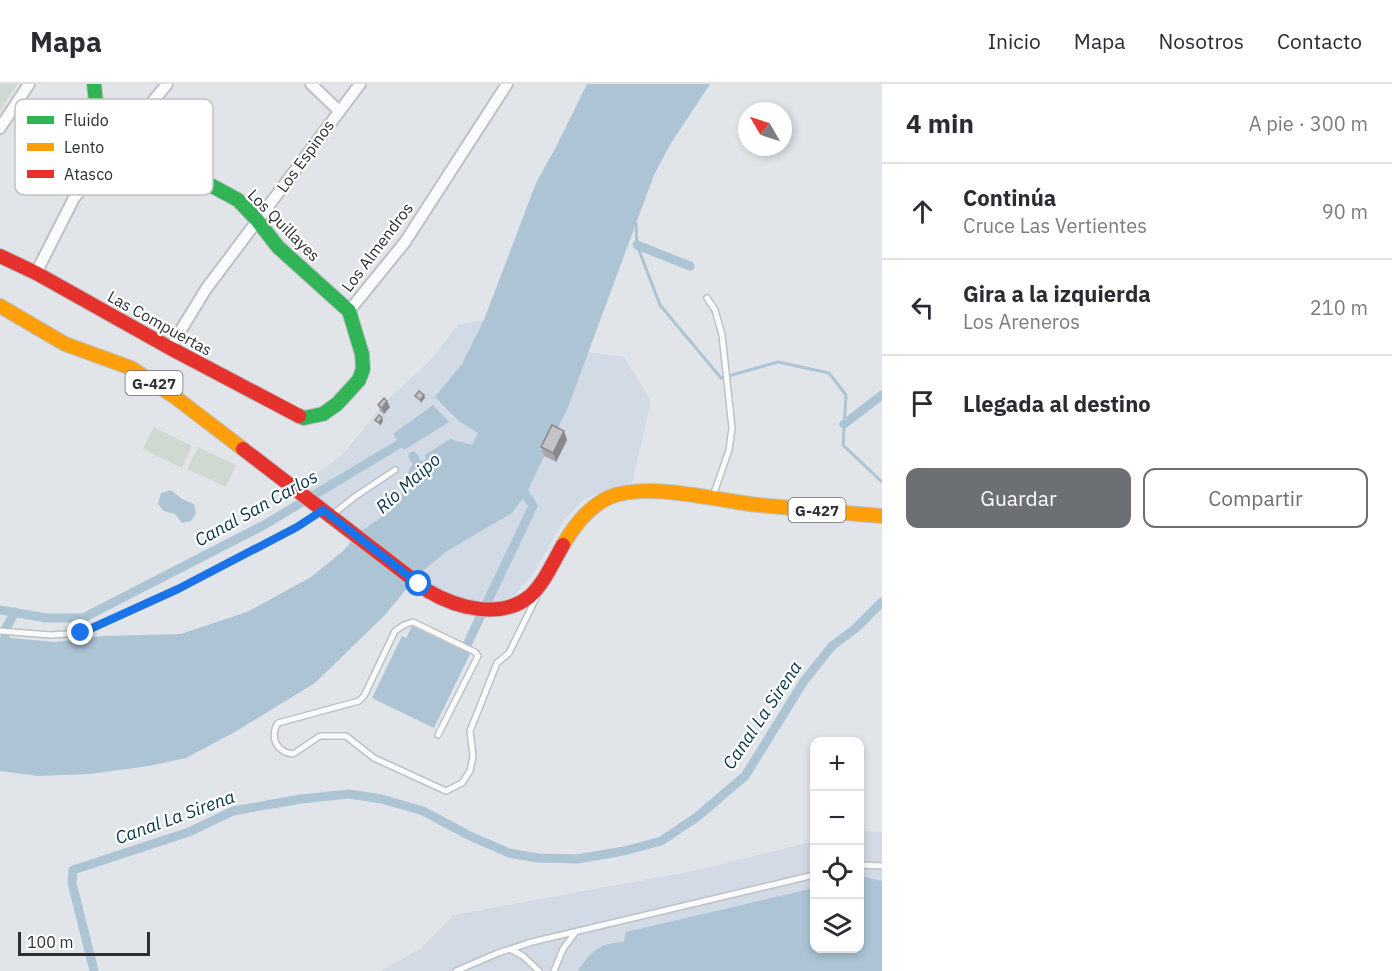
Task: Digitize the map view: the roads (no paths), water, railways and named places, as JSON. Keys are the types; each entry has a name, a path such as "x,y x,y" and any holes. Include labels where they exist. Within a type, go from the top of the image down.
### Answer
{"main road":[{"path":"94,84 96,99"},
{"name":"Los Quillayes","path":"213,185 237,200 257,220 278,247 349,311"},
{"name":"Las Compuertas","path":"0,256 36,273 170,348 304,418"},
{"name":"G-427","path":"0,306 65,344 131,368 175,396 419,584 447,602 471,610 515,604 540,584 564,541 581,517 597,504 620,494 641,492 882,516"},
{"name":"Los Almendros","path":"304,418 323,414 337,405 359,380 363,369 362,354 349,311"}],"street":[{"path":"19,99 29,84"},
{"path":"154,99 167,84"},
{"path":"311,84 338,110"},
{"name":"Los Espinos","path":"170,348 206,289 279,194 338,110 360,84"},
{"name":"Los Almendros","path":"349,311 405,242 507,84"},
{"path":"0,128 15,105"},
{"path":"36,273 76,195"}],"lane":[{"path":"707,298 715,310 720,327 732,428 729,450 712,499"},
{"path":"0,631 51,635 81,633 178,589 356,496 395,470"},
{"path":"438,735 478,656 475,652 413,622 395,631 364,696 359,701 278,723 274,729 275,743 280,750 293,754 320,736 346,736 374,758 446,791 455,788 462,783 470,771 473,756 470,731 497,663 509,653 536,600 540,584"},
{"path":"864,865 882,866"},
{"path":"456,971 510,949 810,875"},
{"path":"554,971 564,949 575,933"},
{"path":"510,949 523,956 539,971"}],"water":[{"name":"Río Maipo","path":"587,84 710,84 671,143 654,175 568,407 526,494 512,513 447,551 418,575 385,615 315,683 233,733 186,758 149,766 90,774 38,776 0,771 0,637 55,642 104,636 181,634 247,612 311,577 344,550 360,532 392,510 400,501 410,467 426,459 425,455 450,439 472,445 478,433 459,421 435,397 462,364 484,320 536,183"},
{"path":"433,405 449,422 404,450 393,434"},
{"path":"171,490 182,499 194,504 196,513 191,521 182,523 175,514 164,511 158,504 161,493"},
{"path":"412,626 470,654 434,728 372,698 402,636 406,638"},
{"path":"864,877 882,881 882,971 578,971 596,949 608,944 624,942 626,932 810,889 810,953 864,953"}],"waterway":[{"path":"636,224 637,245 660,305 721,378 778,362 829,373 846,395 843,445 882,482"},
{"path":"637,245 690,266"},
{"path":"844,424 882,395"},
{"name":"Canal San Carlos","path":"0,610 46,618 83,618 264,525 411,437"},
{"name":"Río Maipo","path":"413,456 422,473"},
{"path":"464,651 533,506 519,484"},
{"name":"Canal La Sirena","path":"94,971 72,883 73,870 189,832 233,811 301,799 349,794 382,799 423,811 468,835 509,853 538,858 577,859 624,851 661,841 697,817 745,776 804,681 832,646 856,628 882,602"},
{"path":"0,648 5,638 6,628 15,612"}]}
